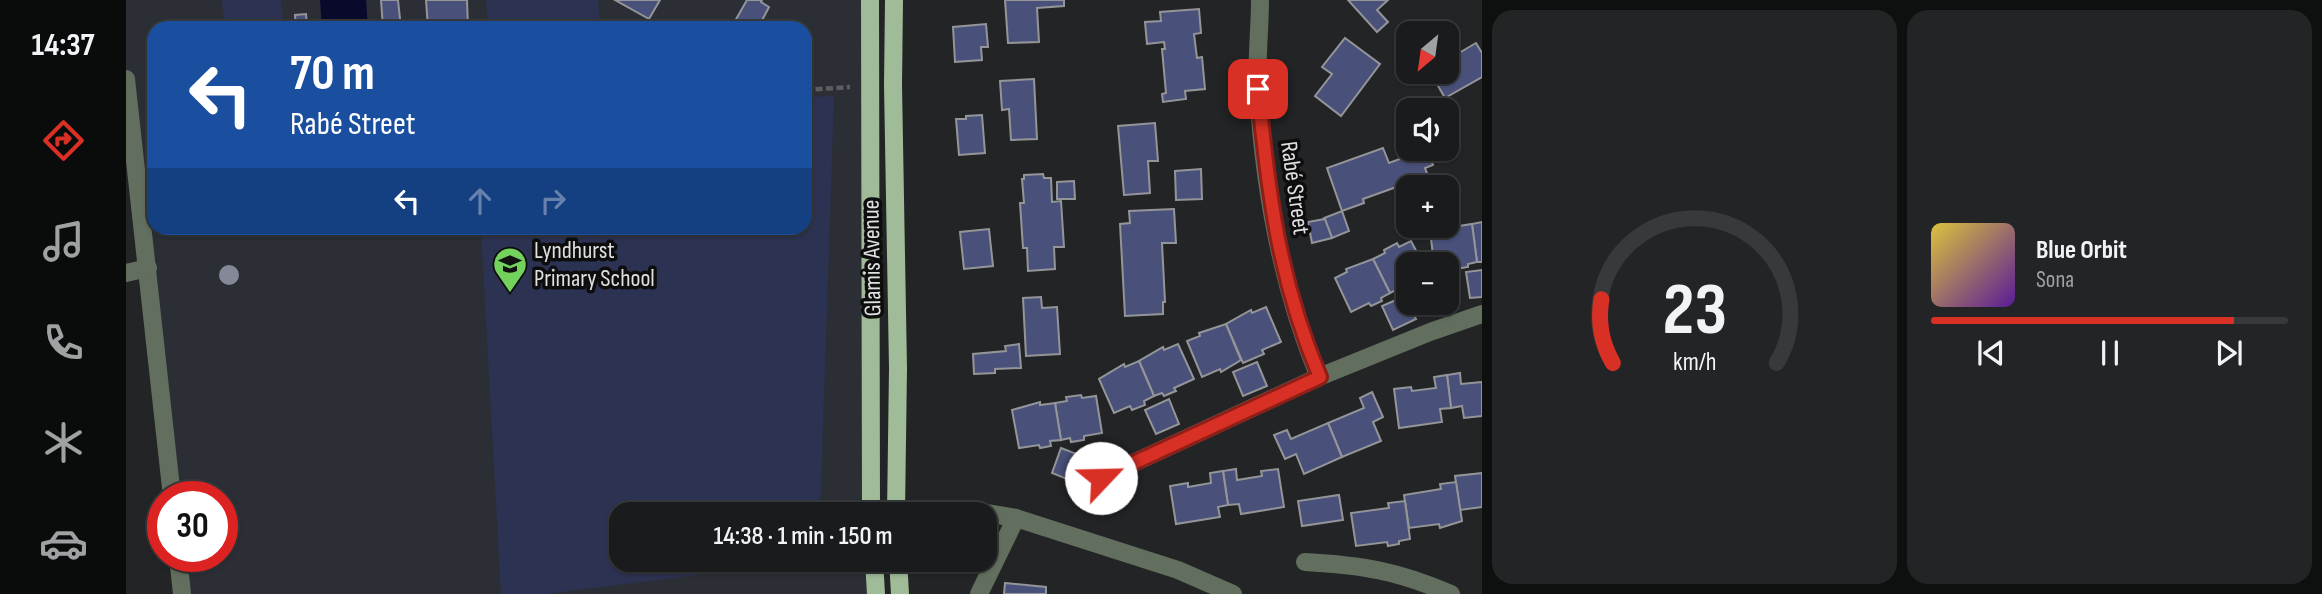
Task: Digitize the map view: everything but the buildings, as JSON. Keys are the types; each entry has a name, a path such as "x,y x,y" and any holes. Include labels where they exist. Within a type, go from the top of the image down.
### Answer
{"main road":[{"name":"Glamis Avenue","path":"870,0 871,502"},
{"name":"Glamis Avenue","path":"894,0 898,368 896,502"},
{"path":"875,572 876,594"},
{"path":"899,572 900,594"}],"street":[{"name":"Rabé Street","path":"1260,0 1258,89 1265,162 1279,255 1291,299 1320,377"},
{"path":"126,79 170,481"},
{"path":"126,273 148,268"},
{"path":"1101,478 1320,377 1482,314"},
{"path":"997,515 1016,518 1178,570 1233,594"},
{"path":"979,594 1016,518"},
{"path":"1305,562 1345,564 1387,571 1451,594"},
{"path":"180,572 182,594"}],"path":[{"path":"812,90 869,86"}],"shaded area":[{"name":"Lyndhurst Primary School","path":"126,0 868,0 874,502 609,502 609,572 876,572 876,594 183,594 181,572 238,572 238,481 171,481 126,68"},
{"path":"222,0 281,0 283,21 224,21"},
{"path":"320,0 366,0 368,21 322,21"},
{"path":"486,0 598,0 600,21 488,21"},
{"path":"834,96 820,502 609,502 609,572 721,572 545,594 501,594 481,235 812,235 812,97"}],"place":[{"name":"Lyndhurst Primary School","path":"510,294"}],"route":[{"path":"1101,478 1320,377 1298,322 1279,255 1265,162 1258,89"}]}
